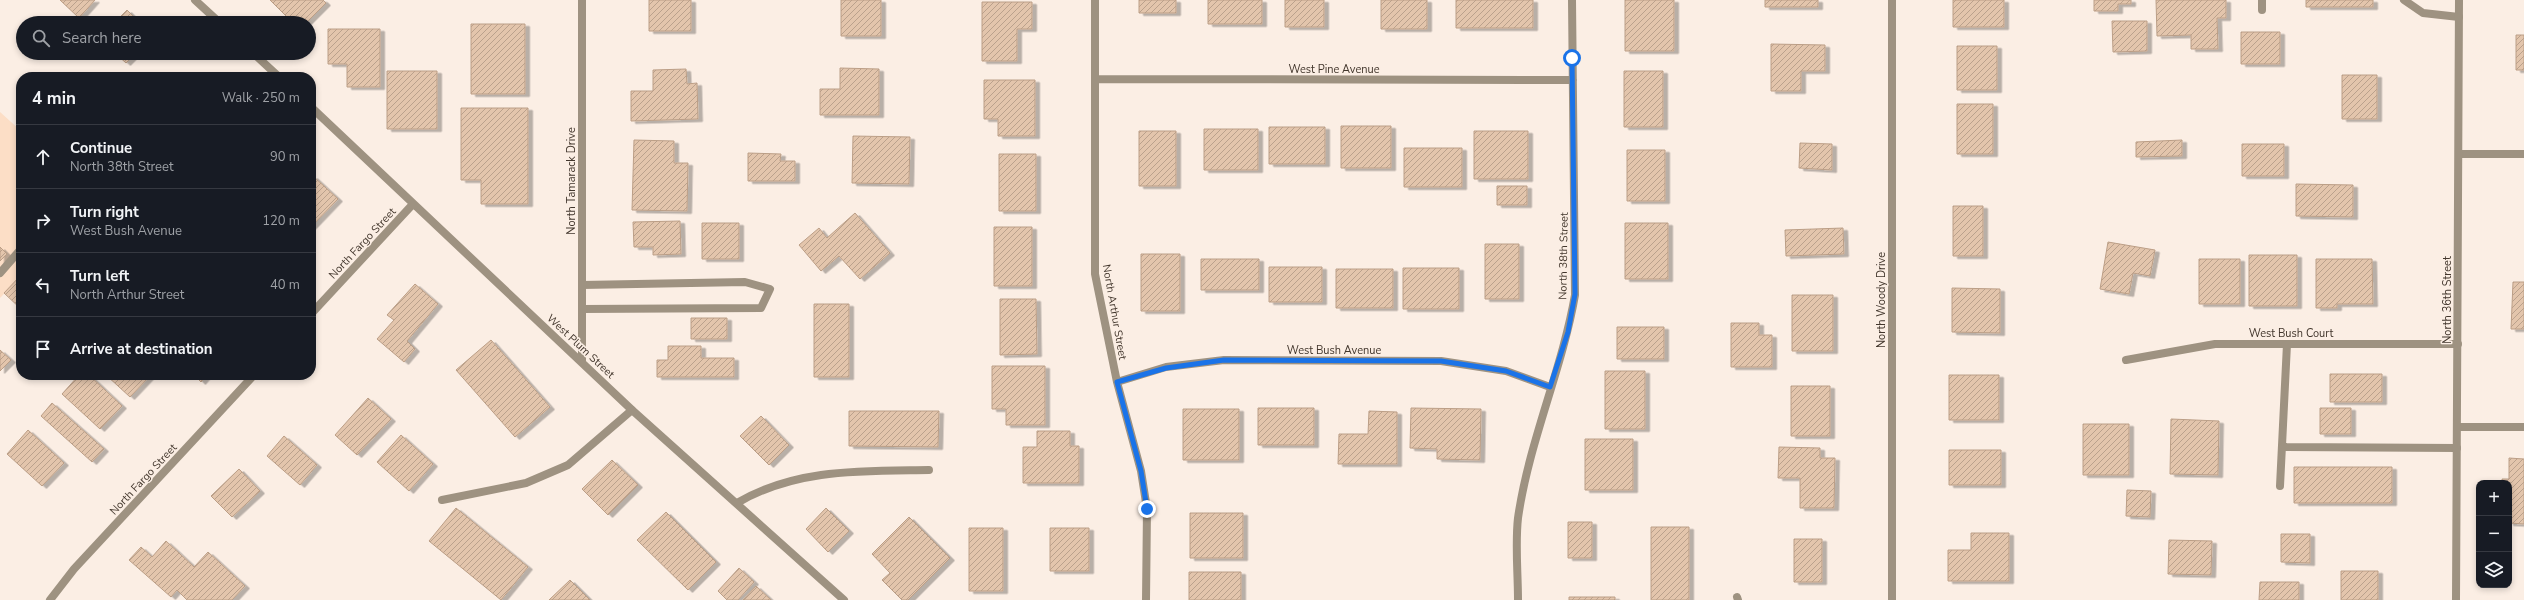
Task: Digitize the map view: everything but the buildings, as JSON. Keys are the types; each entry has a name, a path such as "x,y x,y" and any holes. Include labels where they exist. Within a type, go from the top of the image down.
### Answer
{"street":[{"path":"195,0 212,16"},
{"name":"North Tamarack Drive","path":"582,0 582,362"},
{"name":"North Arthur Street","path":"1095,0 1095,274 1117,382 1141,471 1147,509 1146,600"},
{"name":"North 38th Street","path":"1518,600 1518,520 1528,469 1550,387 1568,332 1575,294 1572,0"},
{"name":"North Woody Drive","path":"1892,0 1892,600"},
{"path":"2262,0 2262,10"},
{"path":"2404,0 2423,13 2459,17"},
{"name":"North 36th Street","path":"2456,600 2459,0"},
{"path":"261,60 274,72"},
{"name":"West Pine Avenue","path":"1095,79 1572,80"},
{"name":"West Plum Street","path":"316,112 632,410 843,598"},
{"path":"2458,154 2524,154"},
{"name":"North Fargo Street","path":"316,309 413,204"},
{"path":"0,273 16,255"},
{"path":"582,285 745,282 770,289 761,308 582,309"},
{"name":"West Bush Court","path":"2126,360 2215,344 2458,344"},
{"path":"2280,486 2286,344"},
{"name":"West Bush Avenue","path":"1117,382 1166,368 1224,360 1434,361 1506,371 1550,387"},
{"name":"North Fargo Street","path":"50,600 74,569 249,380"},
{"path":"442,500 526,483 568,466 632,410"},
{"path":"2457,427 2524,427"},
{"path":"2282,446 2457,448"},
{"path":"737,503 752,494 806,476 838,471 929,470"}],"shaded area":[{"path":"0,112 16,126 16,281 0,298"}],"route":[{"path":"1147,509 1141,471 1117,382 1142,374 1166,368 1224,360 1441,361 1506,371 1550,387 1568,332 1575,294 1572,58"}]}
